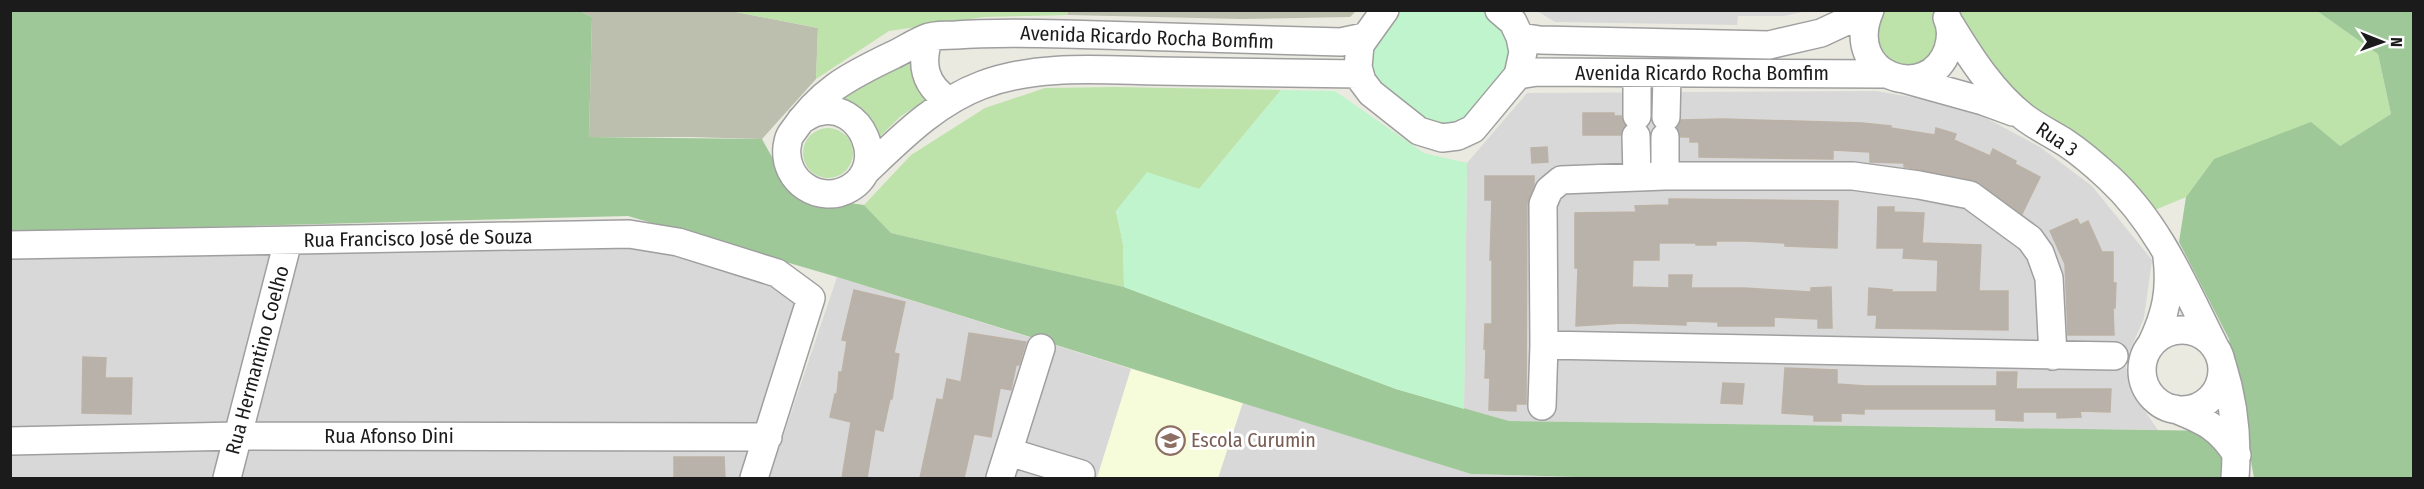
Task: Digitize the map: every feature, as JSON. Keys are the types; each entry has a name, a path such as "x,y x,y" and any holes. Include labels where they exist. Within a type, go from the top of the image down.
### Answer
{"street":[{"path":"1385,10 1364,37 1359,52 1360,74 1371,93 1419,131 1442,138 1458,136 1473,129 1518,75 1523,52 1520,37 1513,22 1499,10"},
{"path":"1870,10 1864,24 1863,39 1866,53 1875,65 1894,77 1919,78 1934,70 1945,57 1950,41 1947,17"},
{"name":"Avenida Ricardo Rocha Bomfim","path":"1520,37 1540,40 1769,45 1821,33 1870,10"},
{"name":"Rua 3","path":"1947,17 1971,57 1995,88 2023,116 2069,145 2110,179 2142,215 2167,253 2218,353 2229,385 2236,467"},
{"name":"Avenida Ricardo Rocha Bomfim","path":"1360,74 1037,71 1008,76 980,85 949,101 910,130 851,188 831,195 810,191 794,178 786,158 789,137 822,95 854,74 929,37 1019,33 1341,42 1364,37"},
{"path":"929,37 924,52 926,75 931,86 949,101"},
{"name":"Avenida Ricardo Rocha Bomfim","path":"1518,75 1537,72 1894,77 1983,101 2023,116"},
{"path":"1637,74 1637,177"},
{"path":"1665,176 1667,74"},
{"path":"801,120 819,111 837,111 854,120 866,135 870,154 865,172"},
{"path":"1542,406 1544,204 1549,190 1561,180 1665,176 1853,176 1970,195 2030,239 2040,253 2049,278 2053,356"},
{"name":"Rua Francisco José de Souza","path":"10,245 629,234 678,242 777,273 811,298 768,436"},
{"name":"Rua Hermantino Coelho","path":"226,478 288,241"},
{"name":"Rua 3","path":"2151,345 2165,309 2170,282 2167,253"},
{"path":"2184,329 2196,332 2207,338 2218,353 2222,371 2219,385 2212,397 2201,405 2187,409 2174,409 2161,404 2150,394 2144,382 2142,368 2145,356 2160,336 2171,331 2184,329"},
{"path":"1544,345 2114,356"},
{"path":"1000,478 1041,348"},
{"name":"Rua 3","path":"2174,409 2208,422 2220,431 2236,467"},
{"name":"Rua Afonso Dini","path":"10,441 237,436 768,436"},
{"path":"754,478 768,436"},
{"path":"1009,452 1081,474"}],"shaded area":[{"path":"1068,10 1356,11 1350,17 1242,19 1068,15"},
{"path":"580,11 731,11 818,28 816,79 762,139 589,137 592,17"},
{"path":"1399,11 1482,11 1508,34 1510,64 1472,116 1455,126 1430,124 1379,85 1370,71 1373,43"},
{"path":"1537,11 1807,11 1784,16 1738,16 1737,25 1555,22"},
{"path":"1281,90 1335,91 1424,153 1467,163 1464,409 1396,389 1124,287 1123,244 1116,211 1147,172 1199,189"},
{"path":"1876,91 1964,106 2040,147 2092,186 2152,260 2144,318 2125,362 2131,391 2158,430 1509,421 1464,409 1467,163 1527,93"},
{"path":"629,234 811,298 754,478 11,478 10,238"},
{"path":"837,277 1131,369 1097,478 769,478"},
{"name":"Escola Curumin","path":"1131,369 1243,402 1218,478 1097,478"},
{"path":"1243,402 1471,474 1610,478 1218,478"}],"green space":[{"path":"1068,10 1068,15 984,17 889,31 816,79 818,28 731,11"},
{"path":"1935,10 1942,23 1944,37 1920,70 1880,61 1874,19 1880,11"},
{"path":"10,11 580,11 592,17 589,137 762,139 793,195 864,205 891,233 1124,287 1396,389 1509,421 2220,431 2229,478 1611,478 1471,474 837,277 628,216 11,232"},
{"path":"1946,11 2317,11 2378,54 2391,114 2340,146 2214,159 2186,197 2143,215 2030,121"},
{"path":"2317,11 2413,11 2413,478 2254,478 2229,339 2179,242 2186,197 2214,159 2311,122 2340,146 2391,114 2378,54"},
{"path":"915,53 934,95 901,116 873,143 836,99"},
{"path":"1045,88 1281,90 1199,189 1147,173 1116,211 1123,244 1124,287 891,233 864,205 911,155 985,108"},
{"path":"828,128 837,130 848,139 853,153 851,162 842,173 828,178 819,176 808,167 803,153 805,144 814,133"}],"building":[{"path":"1583,113 1614,113 1614,116 1621,116 1625,126 1621,135 1583,135"},
{"path":"1681,120 1862,123 1935,135 1936,128 1956,134 1954,140 1990,156 1993,149 2040,177 2022,214 1974,180 1904,167 1904,163 1870,162 1870,152 1833,150 1833,159 1699,157 1699,142 1690,142 1690,137 1681,137 1677,128"},
{"path":"1547,147 1548,162 1532,163 1531,148"},
{"path":"1485,176 1534,176 1534,185 1527,204 1526,404 1516,404 1516,411 1489,410 1490,378 1485,378 1486,349 1484,349 1485,324 1492,324 1492,260 1490,260 1492,200 1485,200"},
{"path":"1669,199 1838,201 1837,248 1785,246 1785,243 1746,241 1716,241 1716,245 1659,243 1659,260 1633,260 1632,287 1669,288 1669,275 1692,275 1691,288 1811,292 1811,288 1831,287 1832,328 1818,328 1818,319 1774,317 1774,326 1718,326 1718,322 1686,321 1686,325 1623,323 1576,326 1578,268 1575,268 1575,213 1636,212 1635,206 1669,205"},
{"path":"1878,207 1894,207 1894,212 1924,213 1922,243 1981,245 1979,291 2008,291 2008,330 1876,328 1877,315 1868,315 1869,288 1892,290 1891,292 1937,292 1938,260 1903,258 1904,248 1877,248"},
{"path":"2077,219 2080,225 2088,221 2102,252 2113,252 2113,283 2116,283 2115,308 2113,308 2114,335 2068,335 2065,264 2050,231"},
{"path":"854,290 905,302 894,353 899,354 892,399 890,399 883,431 875,429 867,478 842,478 851,422 830,417 835,394 837,394 839,372 842,372 847,341 842,340"},
{"path":"969,333 1026,342 1019,365 1016,365 1011,390 1000,388 991,437 974,434 964,478 920,478 937,399 943,400 947,379 961,382"},
{"path":"83,357 106,358 105,378 132,378 131,414 82,413"},
{"path":"1785,368 1837,370 1837,384 1866,386 1997,386 1997,372 2017,372 2016,389 2111,389 2110,412 2080,411 2081,417 2057,418 2057,412 2023,412 2023,421 1996,420 1996,409 1864,409 1864,414 1841,413 1841,421 1814,421 1814,415 1782,413"},
{"path":"1723,383 1744,384 1742,404 1721,403"},
{"path":"674,457 724,457 725,478 674,478"}],"place":[{"name":"Escola Curumin","path":"1170,440"}]}
